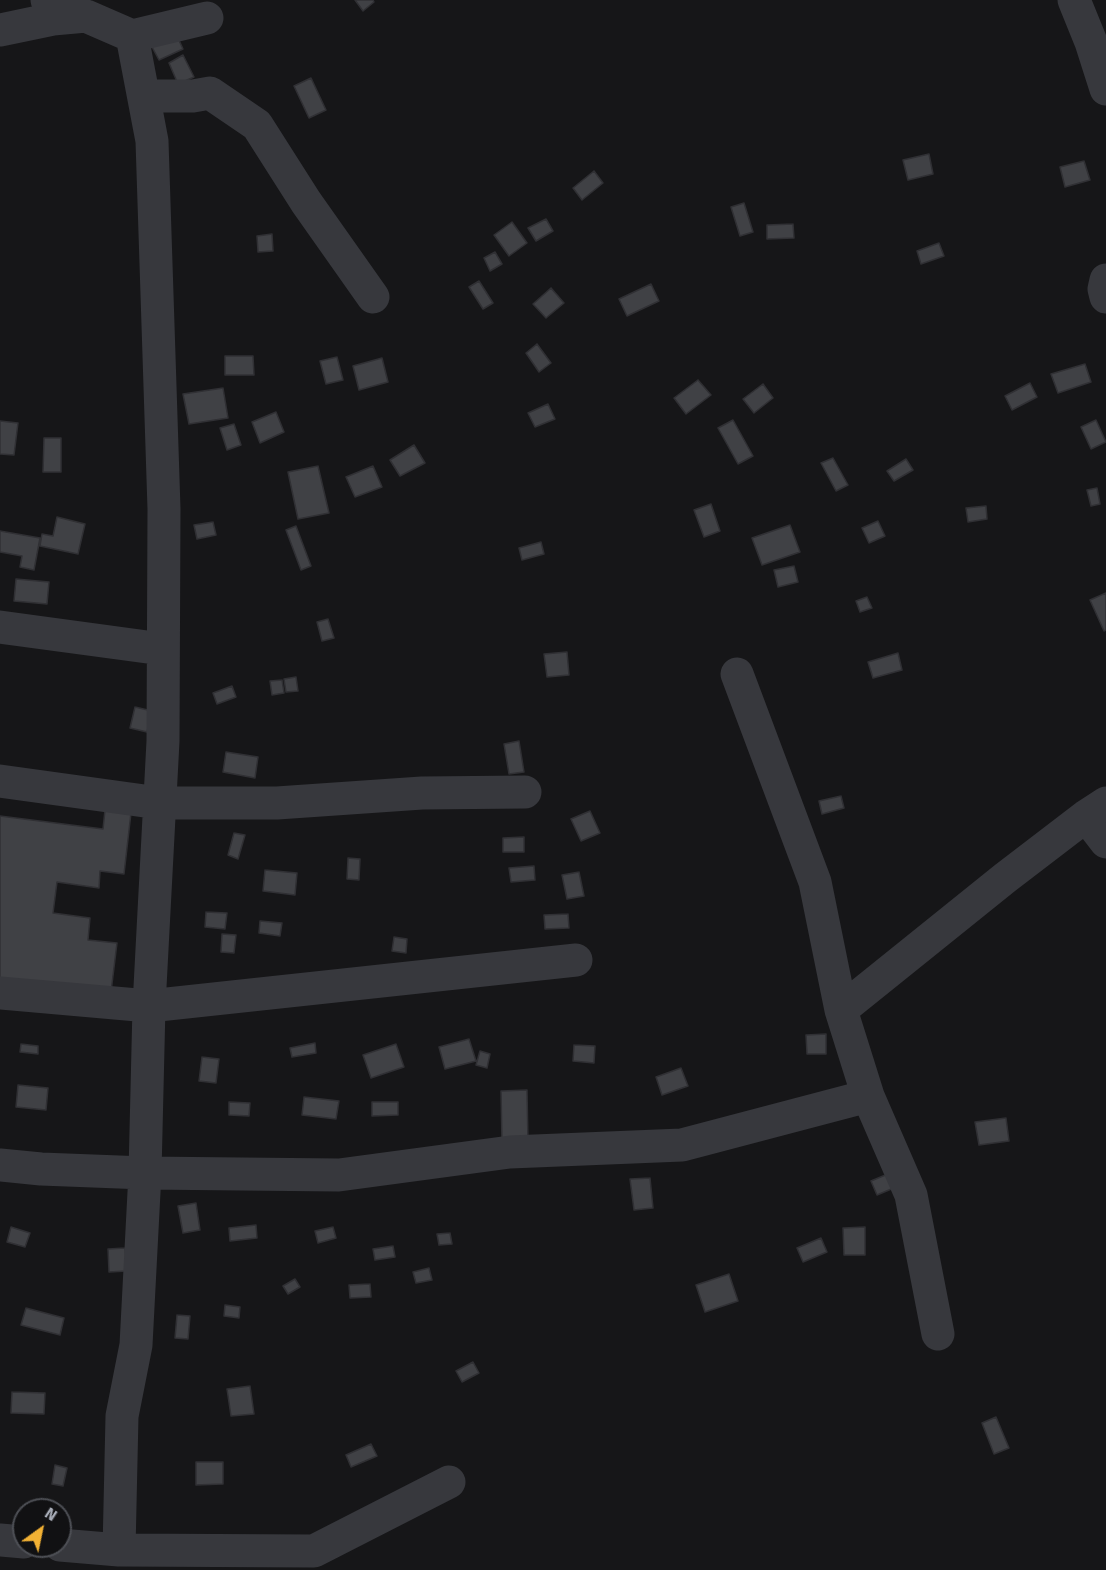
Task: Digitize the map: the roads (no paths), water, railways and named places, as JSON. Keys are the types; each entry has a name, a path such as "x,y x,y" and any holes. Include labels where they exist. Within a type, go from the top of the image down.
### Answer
{"street":[{"path":"0,30 50,10 83,0"},
{"path":"1074,0 1106,89"},
{"path":"50,10 86,16 132,36 207,18"},
{"path":"119,1550 122,1416 136,1345 145,1173 149,1006 163,741 164,509 152,141 132,36"},
{"path":"144,96 193,96 210,93 257,125 306,202 373,297"},
{"path":"1106,280 1104,289 1106,297"},
{"path":"0,627 162,649"},
{"path":"737,674 815,882 841,1010 868,1096 911,1195 938,1334"},
{"path":"0,781 159,803 277,803 422,793 525,792"},
{"path":"841,1010 1005,878 1096,810 1106,842"},
{"path":"0,993 149,1006 576,960"},
{"path":"0,1165 145,1173 339,1175 510,1152 682,1145 868,1096"},
{"path":"72,1546 119,1550 314,1551 449,1482"}]}
